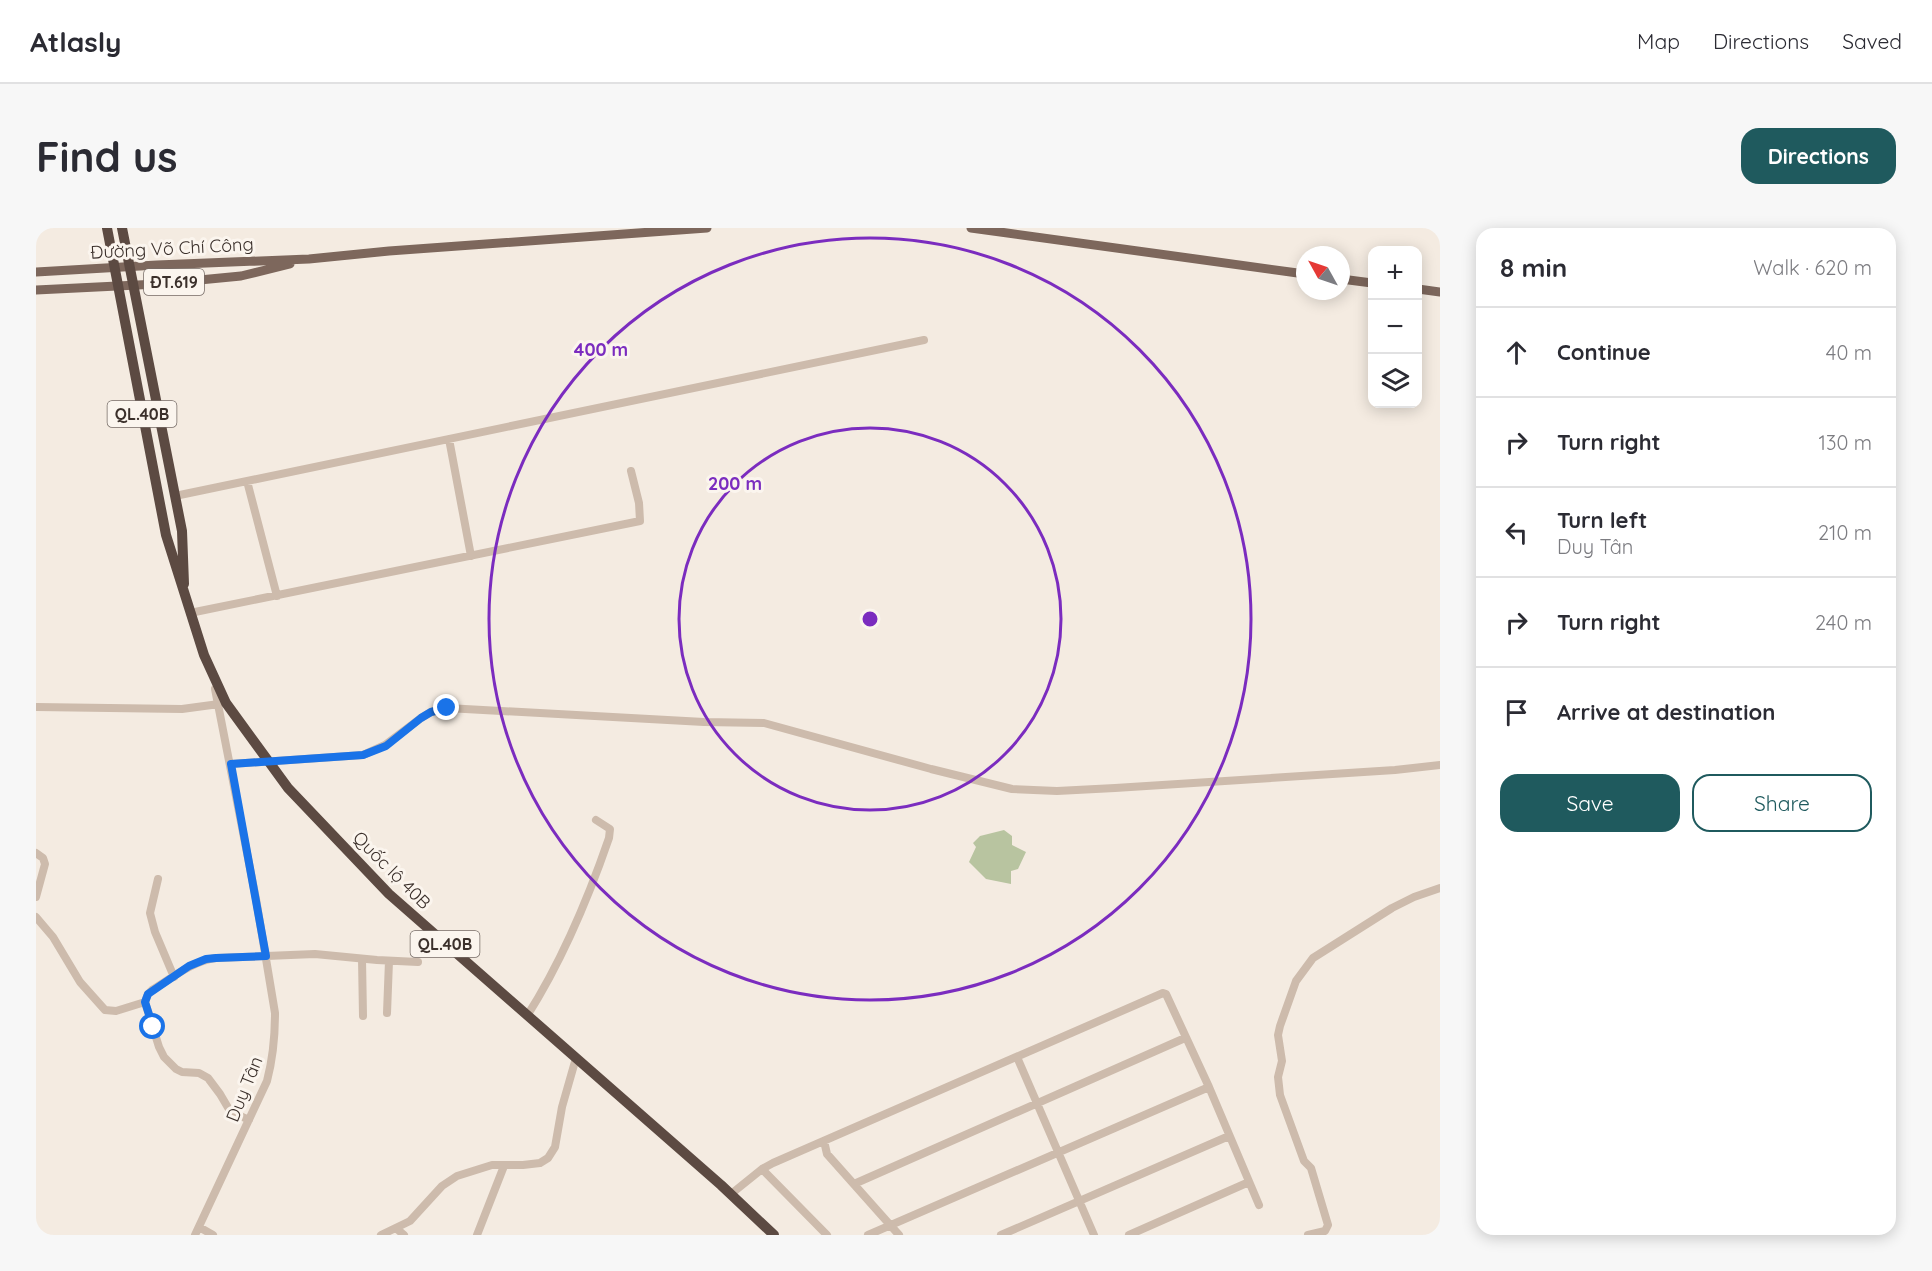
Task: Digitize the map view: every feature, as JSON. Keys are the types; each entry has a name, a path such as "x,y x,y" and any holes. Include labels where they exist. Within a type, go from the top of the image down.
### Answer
{"highway":[{"name":"Quốc lộ 40B","path":"107,228 166,536 190,614 226,703 288,789 389,894 731,1194 774,1235"},
{"name":"Quốc lộ 40B","path":"122,228 182,531 185,599"}],"main road":[{"name":"Đường Võ Chí Công","path":"36,272 309,259 389,250 707,228"},
{"path":"971,228 1296,273"},
{"name":"Đường Võ Chí Công","path":"36,290 241,276 309,259"},
{"path":"1350,280 1368,282"},
{"path":"1422,290 1440,292"}],"street":[{"path":"175,496 924,340"},
{"path":"449,439 471,556"},
{"path":"190,614 640,521 639,503 631,471"},
{"path":"247,481 277,596"},
{"name":"Duy Tân","path":"197,1231 267,1081 274,1055 276,1013 231,764 208,663"},
{"path":"36,707 182,710 219,704"},
{"path":"231,764 363,755 386,746 431,712 447,708 704,722 764,723 1012,789 1056,791 1115,788 1395,770 1440,765"},
{"path":"527,1016 551,977 605,852 610,829 596,820"},
{"path":"36,853 43,858 45,864 36,897"},
{"path":"158,879 150,913 155,932 174,977"},
{"path":"1308,1235 1325,1231 1328,1225 1314,1176 1311,1168 1304,1161 1284,1110 1278,1086 1281,1060 1278,1035 1292,991 1300,974 1313,958 1398,905 1440,888"},
{"path":"36,917 53,937 80,982 105,1010 116,1011 145,1002"},
{"path":"249,1120 230,1111 208,1078 200,1073 182,1072 164,1057 145,1002 152,990 189,966 210,958 315,954 418,962"},
{"path":"362,959 363,1016"},
{"path":"387,1013 389,961"},
{"path":"731,1194 762,1169 1163,993 1166,994 1209,1087 1259,1205"},
{"path":"854,1184 1185,1038"},
{"path":"1017,1057 1094,1235"},
{"path":"381,1235 397,1229 415,1216 449,1180 480,1168 540,1163 552,1153 570,1074 576,1058"},
{"path":"868,1235 1209,1087"},
{"path":"1002,1235 1229,1136"},
{"path":"824,1141 827,1154 899,1235"},
{"path":"477,1235 504,1166"},
{"path":"762,1169 827,1235"},
{"path":"1128,1235 1249,1182"},
{"path":"397,1229 404,1235"},
{"path":"197,1231 213,1235"}],"green space":[{"path":"1004,830 1012,836 1012,845 1026,852 1018,869 1011,871 1011,884 986,879 969,862 976,847 973,843 980,836"}],"route":[{"path":"153,1027 145,1002 148,994 189,966 206,959 266,956 231,764 363,755 386,746 431,712 447,708"}]}
